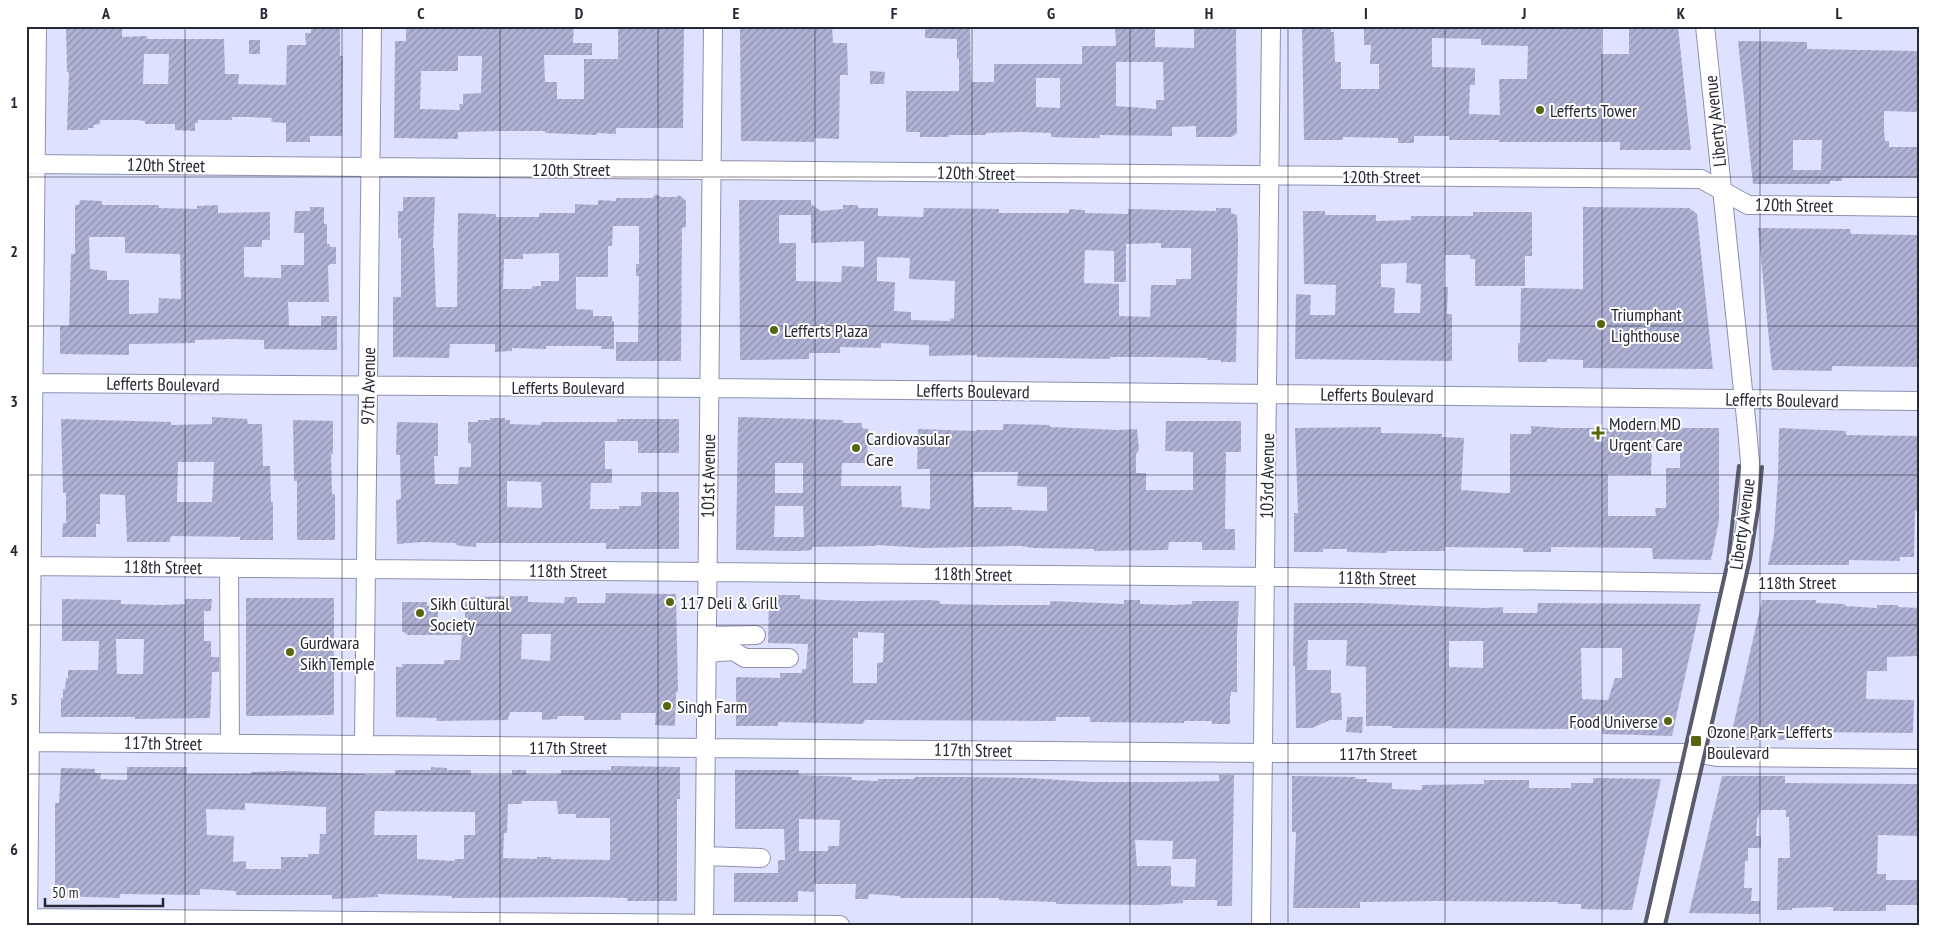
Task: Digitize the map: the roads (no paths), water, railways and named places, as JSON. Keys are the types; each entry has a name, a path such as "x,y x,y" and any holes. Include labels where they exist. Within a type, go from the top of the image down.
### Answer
{"street":[{"path":"36,26 31,164 27,920 840,925"},
{"name":"97th Avenue","path":"364,745 372,26"},
{"name":"101st Avenue","path":"704,924 712,26"},
{"name":"103rd Avenue","path":"1261,925 1271,26"},
{"name":"Liberty Avenue","path":"1656,925 1734,582 1749,501 1750,461 1705,26"},
{"name":"120th Street","path":"31,164 1701,179 1748,205 1919,207"},
{"name":"Lefferts Boulevard","path":"30,383 1919,401"},
{"name":"118th Street","path":"29,566 1919,583"},
{"path":"229,568 230,744"},
{"path":"707,644 756,635"},
{"path":"707,644 733,651 745,658 788,658"},
{"name":"117th Street","path":"28,742 1264,753 1695,753 1717,757 1919,759"},
{"path":"705,856 761,858"}],"railway":[{"path":"1645,925 1728,561 1739,466"},
{"path":"1665,925 1750,559 1762,467"}],"place":[{"name":"Lefferts Tower","path":"1540,110"},
{"name":"Triumphant Lighthouse","path":"1601,324"},
{"name":"Lefferts Plaza","path":"774,330"},
{"name":"Modern MD Urgent Care","path":"1598,433"},
{"name":"Cardiovasular Care","path":"856,448"},
{"name":"117 Deli & Grill","path":"670,602"},
{"name":"Sikh Cultural Society","path":"420,613"},
{"name":"Gurdwara Sikh Temple","path":"290,652"},
{"name":"Singh Farm","path":"667,706"},
{"name":"Food Universe","path":"1668,721"},
{"name":"Ozone Park–Lefferts Boulevard","path":"1696,741"}]}
